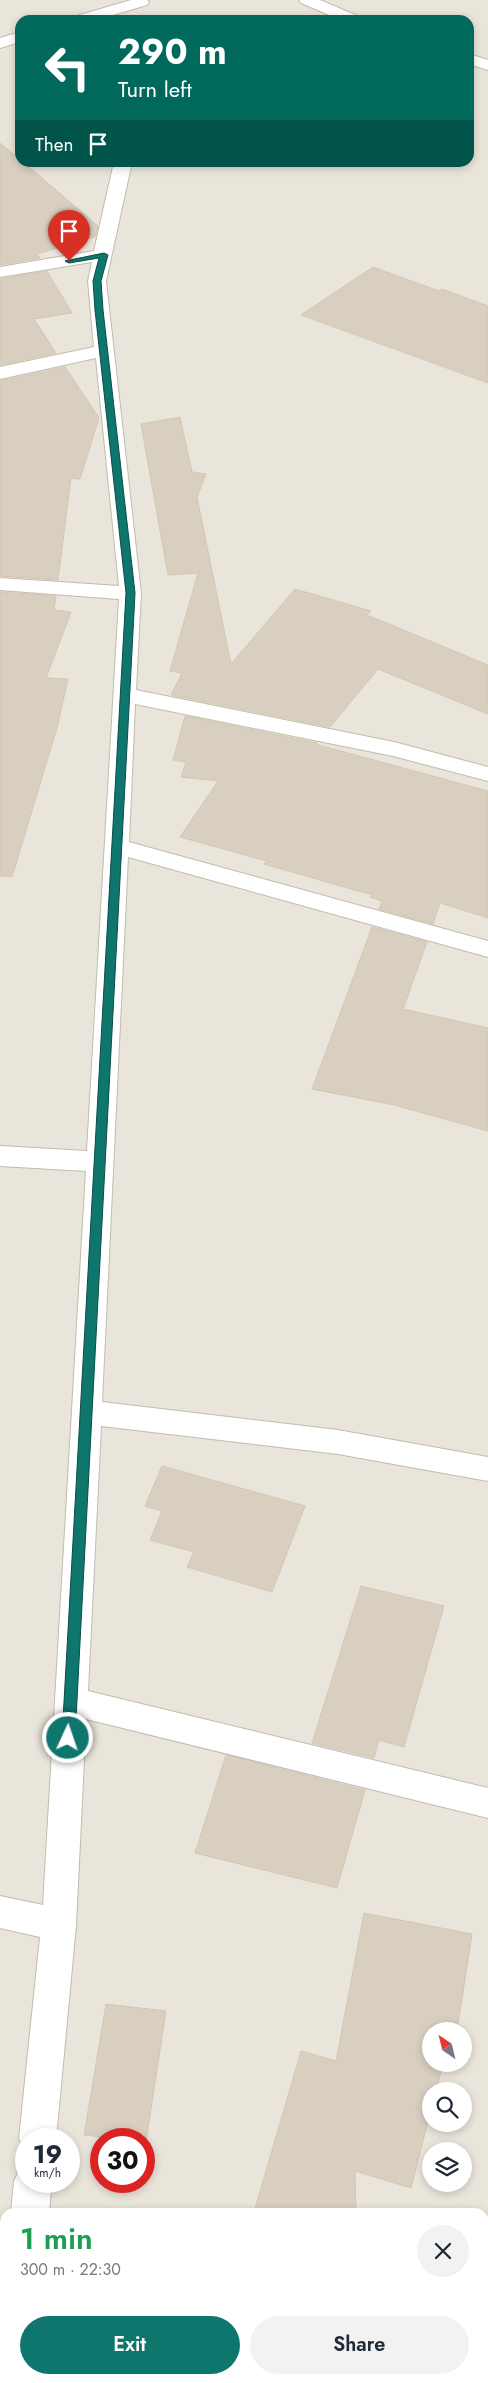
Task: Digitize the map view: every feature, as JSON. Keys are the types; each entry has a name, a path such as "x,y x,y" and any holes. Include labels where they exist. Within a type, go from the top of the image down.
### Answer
{"street":[{"path":"307,0 342,15"},
{"path":"95,15 142,1 140,15"},
{"path":"0,43 15,38"},
{"path":"474,61 488,65"},
{"path":"38,2128 59,1925 130,593 97,281 122,167"},
{"path":"0,272 104,255"},
{"path":"0,373 104,351"},
{"path":"0,584 130,593"},
{"path":"125,695 394,749 488,774"},
{"path":"116,846 488,949"},
{"path":"0,1156 100,1162"},
{"path":"86,1412 338,1442 488,1470"},
{"path":"70,1701 488,1802"},
{"path":"0,1912 59,1925"},
{"path":"30,2208 32,2193"}],"shaded area":[{"path":"0,0 488,0 488,2208 0,2208"}],"building":[{"path":"0,143 15,156 15,167 29,167 98,226 95,237 37,254 40,258 0,265"},
{"path":"373,267 439,291 442,289 488,306 488,383 301,315"},
{"path":"47,271 72,313 34,319 56,353 0,365 0,279"},
{"path":"65,367 99,418 80,479 71,478 58,580 0,576 0,381"},
{"path":"180,417 192,472 206,474 197,497 231,664 295,589 371,611 367,615 488,665 488,714 378,669 330,727 171,695 182,673 170,671 198,573 168,575 141,424"},
{"path":"0,592 56,596 54,610 71,612 46,678 68,679 57,728 12,877 0,876"},
{"path":"185,716 317,743 315,744 488,791 488,918 440,903 433,924 379,909 382,901 370,897 372,895 264,864 267,861 180,837 218,781 181,777 186,762 173,760"},
{"path":"372,927 427,942 403,1009 488,1028 488,1131 394,1105 312,1089"},
{"path":"162,1466 305,1506 272,1592 187,1567 194,1552 150,1540 162,1511 145,1506"},
{"path":"361,1586 444,1606 404,1747 379,1740 374,1758 312,1743"},
{"path":"226,1755 365,1790 337,1888 195,1853"},
{"path":"364,1913 472,1934 458,2022 422,2022 422,2072 441,2072 438,2082 422,2082 422,2132 425,2132 411,2188 355,2171 356,2208 255,2208 301,2051 336,2061"},
{"path":"106,2004 166,2011 148,2128 90,2128 90,2136 84,2135"}],"route":[{"path":"68,1738 130,593 99,310 97,281 104,255 69,261"}]}
